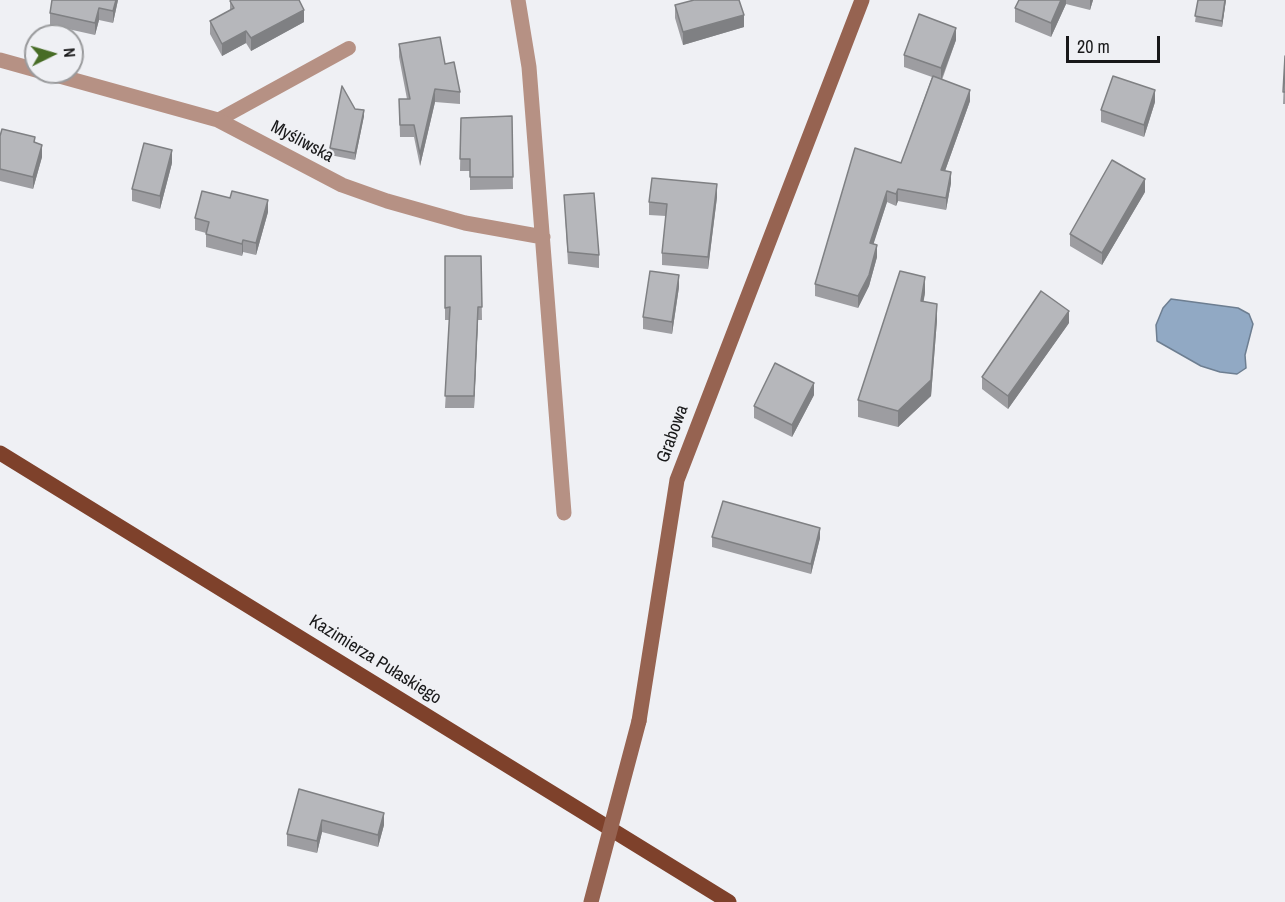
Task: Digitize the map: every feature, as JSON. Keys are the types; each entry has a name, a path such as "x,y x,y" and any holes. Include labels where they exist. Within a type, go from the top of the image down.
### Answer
{"main road":[{"name":"Kazimierza Pułaskiego","path":"0,453 729,902"}],"street":[{"path":"518,0 529,67 564,513"},
{"name":"Grabowa","path":"591,902 639,721 677,480 862,0"},
{"path":"0,60 24,67"},
{"name":"Myśliwska","path":"84,83 218,120 342,185 465,223 543,237"}],"lane":[{"path":"218,120 349,48"}],"water":[{"path":"1171,299 1238,308 1249,314 1253,324 1245,355 1246,368 1237,374 1220,372 1201,366 1157,341 1156,325 1163,308"}],"building":[{"path":"52,0 116,0 113,11 99,8 95,23 50,13"},
{"path":"231,0 299,0 304,10 251,38 246,31 222,44 210,21 234,8"},
{"path":"694,0 739,0 744,15 683,32 675,5"},
{"path":"1019,0 1061,0 1051,23 1015,8"},
{"path":"1198,0 1225,0 1222,21 1195,16"},
{"path":"919,14 956,28 941,68 904,55"},
{"path":"440,37 445,64 454,62 460,92 435,89 420,154 414,125 400,125 399,99 410,99 399,44"},
{"path":"1285,56 1285,92 1283,92"},
{"path":"933,76 970,90 941,170 951,172 946,198 898,189 896,194 887,191 870,243 877,245 869,275 858,296 815,284 855,148 901,163"},
{"path":"1113,76 1155,90 1144,125 1101,110"},
{"path":"342,86 355,109 364,110 355,153 330,148"},
{"path":"512,116 513,177 470,177 470,159 460,159 461,118"},
{"path":"2,129 35,137 34,142 42,145 33,177 0,169"},
{"path":"144,143 172,150 160,196 132,189"},
{"path":"1112,160 1145,179 1102,253 1070,234"},
{"path":"652,178 717,184 708,257 662,253 667,204 649,202"},
{"path":"202,191 230,198 232,191 268,200 256,243 243,240 242,244 206,234 209,222 195,218"},
{"path":"594,193 599,255 568,252 564,195"},
{"path":"445,256 481,256 482,307 478,307 474,396 445,396 450,307 445,308"},
{"path":"650,271 679,275 672,322 643,317"},
{"path":"900,271 925,277 921,301 937,304 931,380 898,411 858,400"},
{"path":"1041,291 1069,311 1008,396 982,377"},
{"path":"775,363 814,383 792,425 754,406"},
{"path":"723,501 820,528 811,564 712,537"},
{"path":"299,789 384,813 378,835 322,820 317,841 287,834"}]}
